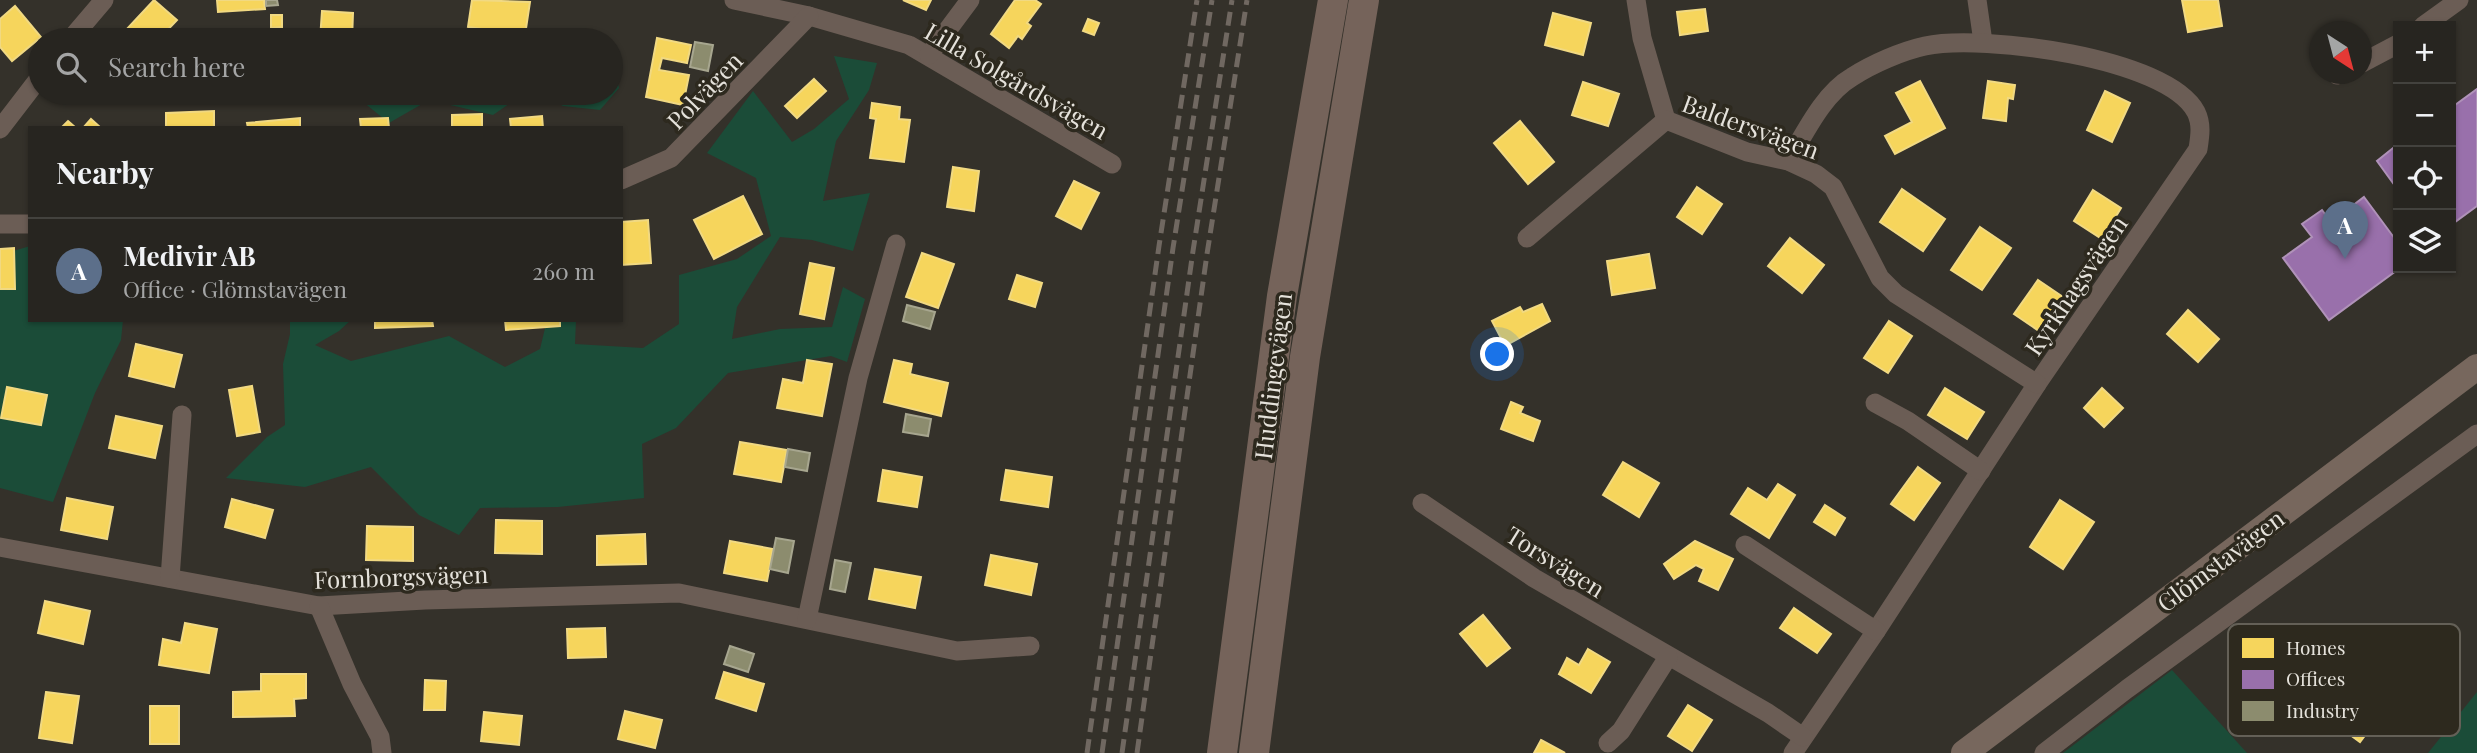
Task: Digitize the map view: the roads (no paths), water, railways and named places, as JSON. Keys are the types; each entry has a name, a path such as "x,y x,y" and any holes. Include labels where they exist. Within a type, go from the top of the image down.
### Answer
{"main road":[{"name":"Huddingevägen","path":"1222,753 1282,296 1333,0"},
{"name":"Huddingevägen","path":"1254,753 1305,357 1364,0"},
{"name":"Glömstavägen","path":"1964,753 2477,367"}],"street":[{"path":"80,28 104,0"},
{"name":"Lilla Solgårdsvägen","path":"734,0 809,16 909,45 1112,164"},
{"path":"929,55 970,0"},
{"path":"1636,0 1642,38 1666,120"},
{"path":"1787,161 1837,88 1853,76 1926,46 1983,42 1977,0"},
{"path":"2430,21 2459,0"},
{"name":"Polvägen","path":"623,179 671,158 809,16"},
{"name":"Kyrkhagsvägen","path":"1798,745 1876,631 2037,384 2198,149 2200,123 2196,113 2181,94 2163,84 2122,67 2054,50 1983,42"},
{"path":"2372,57 2393,47"},
{"path":"0,129 28,93"},
{"name":"Baldersvägen","path":"1527,238 1666,120 1747,152 1787,161 1816,174 1833,187 1880,278 1896,293 2037,384"},
{"path":"0,224 28,224"},
{"path":"807,619 858,378 896,244"},
{"path":"1875,403 1908,421 1981,471"},
{"path":"170,578 182,415"},
{"path":"2044,753 2127,689 2477,434"},
{"name":"Torsvägen","path":"1422,503 1534,579 1768,713 1798,745"},
{"path":"1745,545 1876,631"},
{"name":"Fornborgsvägen","path":"0,547 319,606 425,600 679,593 957,651 1030,646"},
{"path":"319,606 352,684 380,737 382,753"},
{"path":"1608,743 1621,731 1668,657"}],"railway":[{"path":"1087,753 1197,0"},
{"path":"1102,753 1173,248 1212,0"},
{"path":"1122,753 1193,251 1232,0"},
{"path":"1137,753 1207,254 1247,0"}],"place":[{"name":"Medivir AB","path":"2345,259"}]}
